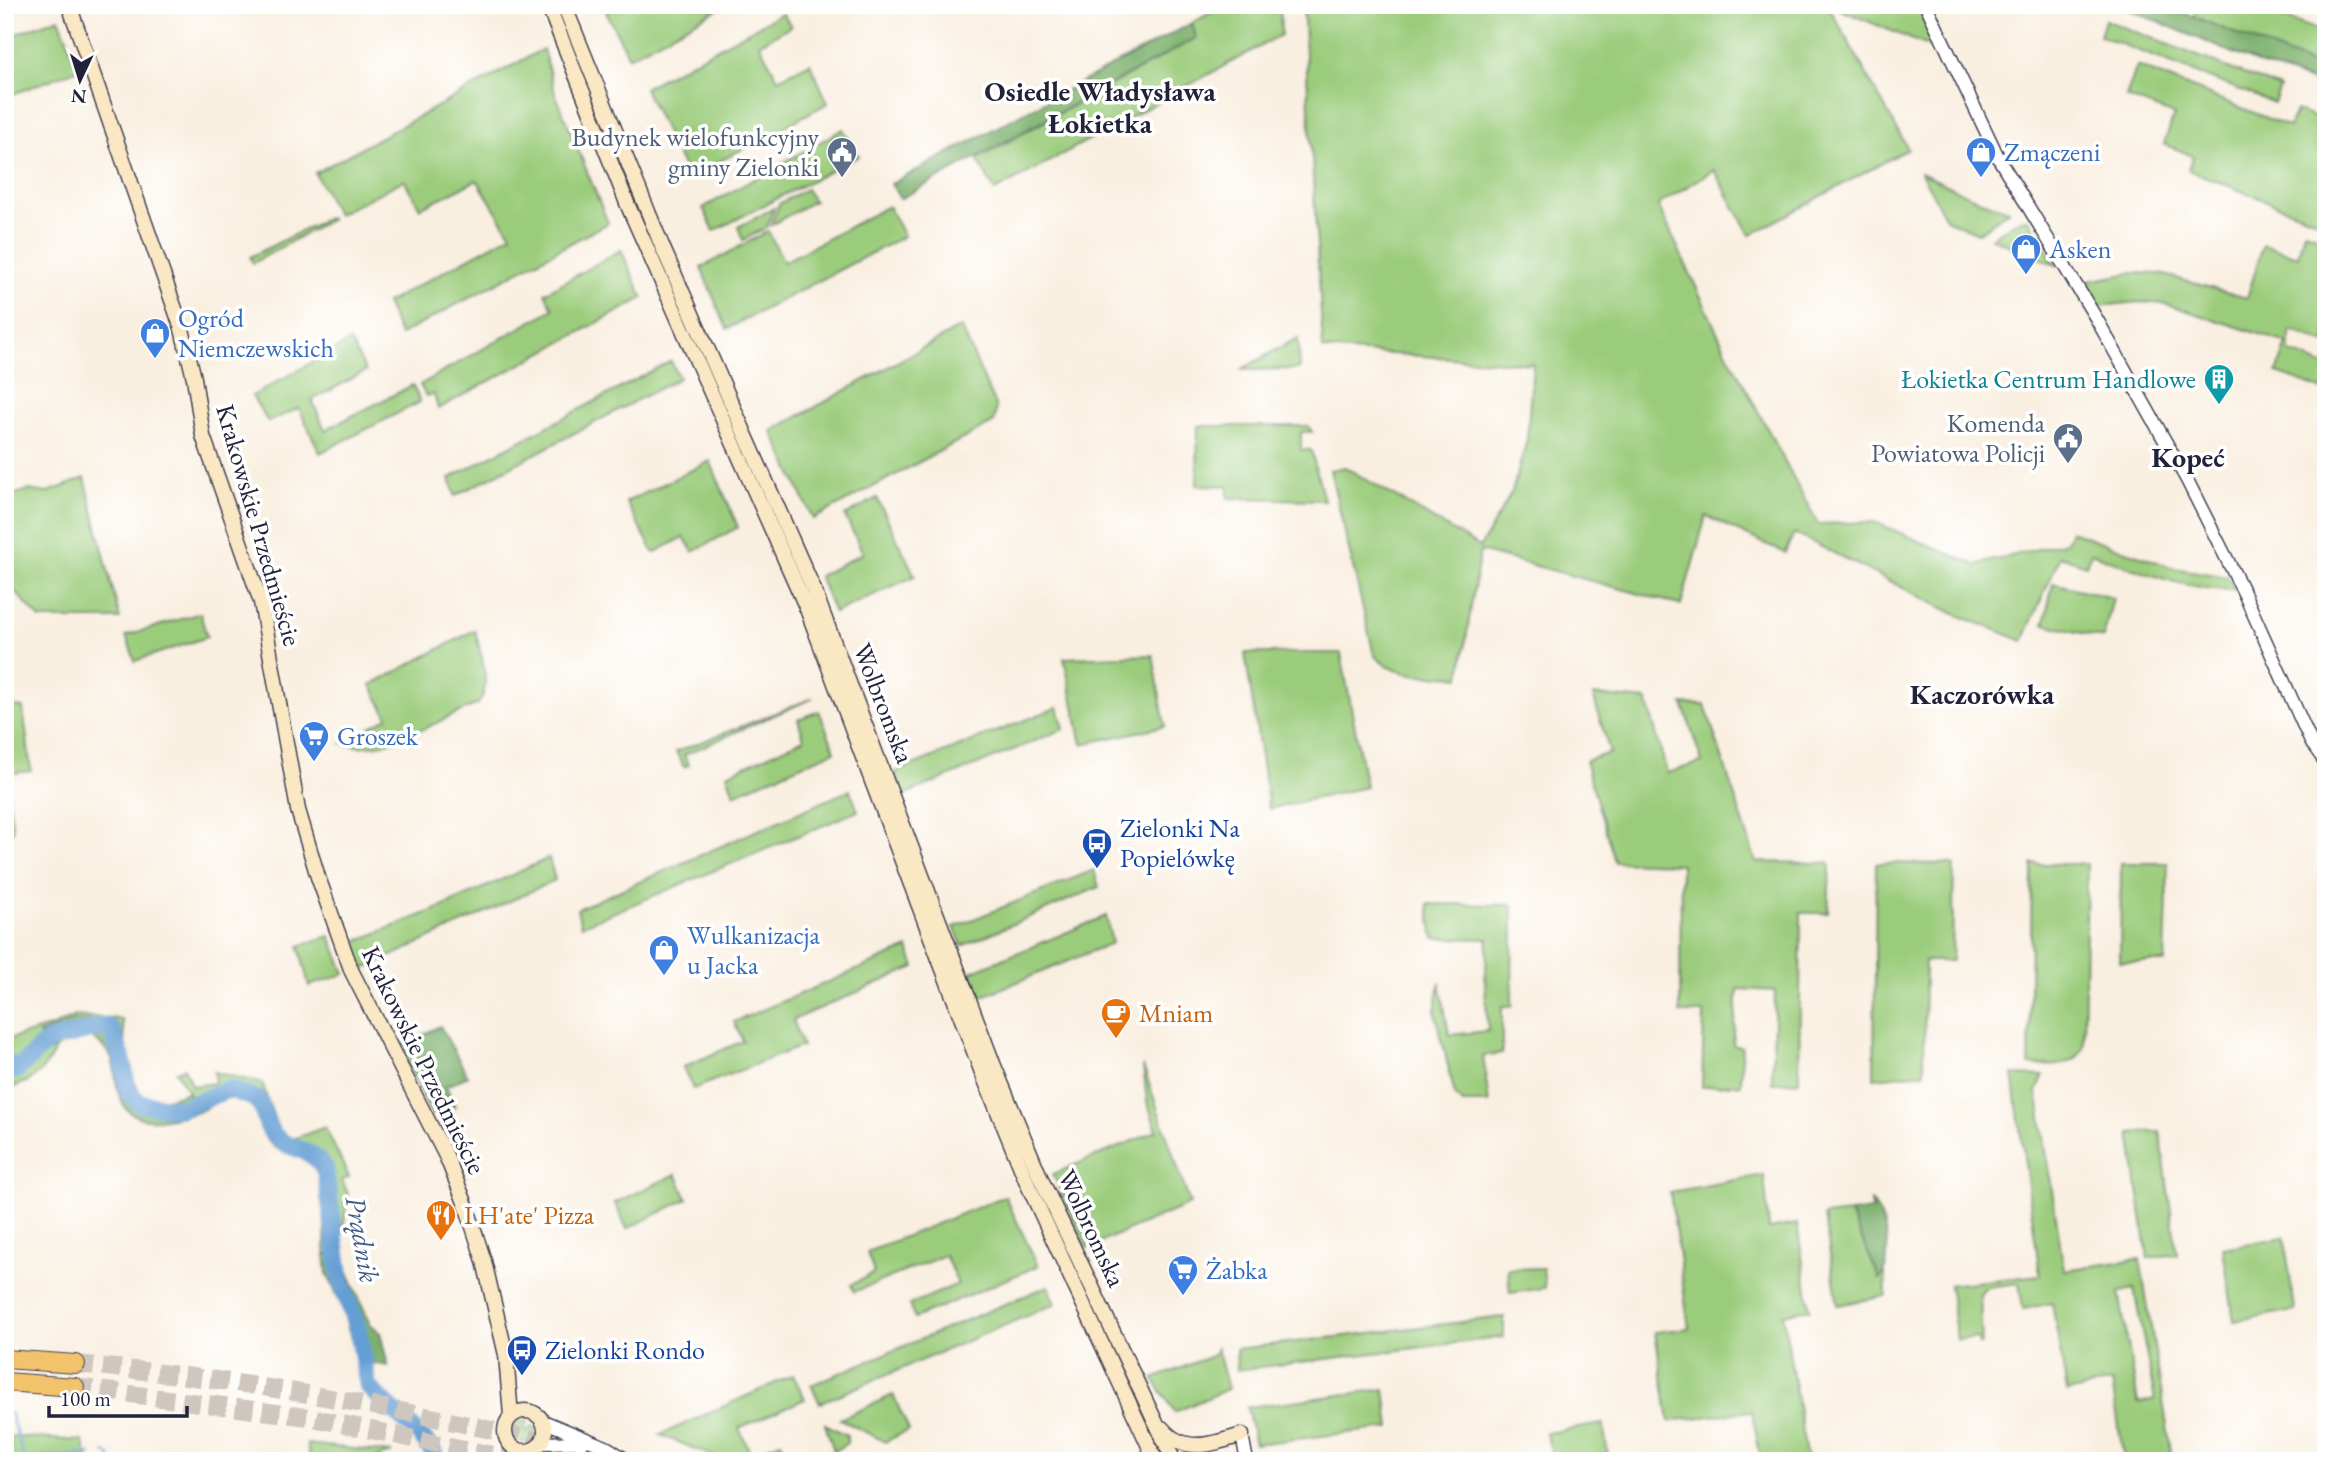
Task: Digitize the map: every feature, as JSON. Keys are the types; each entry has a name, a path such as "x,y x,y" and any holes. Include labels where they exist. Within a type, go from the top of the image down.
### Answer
{"highway":[{"path":"5,1359 76,1364"},
{"path":"5,1382 75,1387"}],"main road":[{"name":"Krakowskie Przedmieście","path":"69,5 122,165 182,330 195,383 203,436 261,602 298,810 331,919 352,972 447,1158 466,1205 484,1261 509,1372 511,1416"},
{"name":"Wolbromska","path":"548,5 629,208 807,609 1009,1138 1130,1405"},
{"name":"Wolbromska","path":"564,5 662,246 814,590 995,1066 1041,1179 1174,1461"},
{"name":"Krakowskie Przedmieście","path":"509,1372 523,1405 530,1411"},
{"path":"1130,1405 1143,1447 1143,1461"},
{"path":"1130,1405 1156,1461"},
{"path":"530,1411 543,1421 545,1432 541,1450 532,1450 524,1456 510,1445 505,1436 505,1425 511,1416 530,1411"},
{"path":"1154,1419 1173,1440 1184,1445 1213,1445 1242,1435"},
{"path":"1195,1461 1213,1445"}],"street":[{"path":"1926,5 1994,151 2134,382 2187,480 2244,593 2311,742 2326,763"},
{"path":"543,1421 595,1442 628,1461"},
{"path":"1242,1435 1247,1461"},
{"path":"541,1450 558,1440 595,1442"}],"green space":[{"path":"554,5 557,5 646,225 805,584 1001,1100 1149,1420 1145,1422 1005,1116 803,585 638,216"},
{"path":"619,5 725,5 629,57 606,12"},
{"path":"1225,5 1280,5 1281,35 995,191 977,159 1196,38 1192,23"},
{"path":"1303,5 1828,5 1908,149 1750,235 1714,170 1658,205 1725,349 1818,524 1875,522 1975,565 2066,542 2071,531 2174,568 2228,577 2237,590 2181,583 2091,553 2086,565 2060,556 2023,641 1955,614 1794,533 1785,553 1706,516 1681,605 1480,551 1460,677 1414,674 1392,669 1374,655 1330,470 1345,467 1480,547 1512,492 1527,440 1533,364 1323,349"},
{"path":"1829,5 1918,5 1937,50"},
{"path":"2118,5 2165,5 2326,70 2326,86 2262,65"},
{"path":"2198,5 2249,5 2326,33 2326,70 2193,17"},
{"path":"782,13 791,26 759,44 778,79 810,63 828,103 689,178 644,88"},
{"path":"59,18 79,69 5,97 5,38"},
{"path":"2105,20 2280,88 2274,103 2100,36"},
{"path":"1192,23 1196,38 900,199 891,184"},
{"path":"543,49 555,93 608,223 400,335 386,303 511,235 477,180 420,208 404,180 337,215 315,173"},
{"path":"2137,66 2289,127 2296,111 2326,121 2326,224 2188,170 2193,156 2164,144 2174,115 2126,97"},
{"path":"843,129 859,156 714,231 703,208"},
{"path":"1921,173 1979,200 2009,210 1978,233 1946,219"},
{"path":"806,189 814,201 771,225 779,204"},
{"path":"888,206 904,236 727,329 701,268 768,231 784,262"},
{"path":"774,208 767,227 743,240 738,227"},
{"path":"327,218 331,219 253,263 250,257"},
{"path":"2026,219 2056,265 1991,238 2017,221"},
{"path":"2304,231 2326,239 2326,343 2290,330 2290,352 2326,366 2326,391 2277,373 2287,343 2166,304 2139,302 2099,306 2084,282 2131,273 2161,274 2247,298 2263,245 2298,256"},
{"path":"621,250 643,298 438,409 434,394 426,396 420,385 553,309 545,293"},
{"path":"961,327 996,407 994,422 813,519 772,431"},
{"path":"1298,338 1300,369 1240,370"},
{"path":"350,341 366,371 312,400 325,430 413,385 420,402 320,453 299,408 268,422 252,396"},
{"path":"671,361 679,378 455,496 450,478"},
{"path":"1198,426 1308,426 1312,432 1301,432 1301,450 1311,450 1324,500 1228,498 1228,486 1197,485"},
{"path":"710,461 738,527 693,552 684,537 654,553 626,502"},
{"path":"85,478 120,619 40,619 10,586 5,567 5,497 29,490 46,493"},
{"path":"877,498 915,576 834,613 819,576 863,553 845,516"},
{"path":"2053,583 2113,598 2103,638 2044,624"},
{"path":"200,613 207,637 135,661 126,636"},
{"path":"475,630 485,678 485,688 478,704 393,741 358,746 342,743 388,717 371,685"},
{"path":"1245,653 1341,653 1366,787 1269,809"},
{"path":"1153,655 1165,726 1082,744 1064,658"},
{"path":"1593,695 1647,700 1667,773 1702,762 1683,704 1705,705 1756,862 1830,863 1828,913 1801,913 1799,1081 1772,1083 1775,991 1738,989 1733,1045 1742,1047 1741,1084 1702,1087 1704,1013 1680,1013 1681,864 1615,862 1585,761 1610,753"},
{"path":"813,698 684,755 689,765 684,767 676,752"},
{"path":"5,704 23,708 31,771 6,774"},
{"path":"1058,707 1064,729 904,795 895,772"},
{"path":"819,711 835,751 734,794 727,774 804,739 798,719"},
{"path":"850,790 858,811 581,926 577,909"},
{"path":"8,791 13,831 5,833 5,792"},
{"path":"549,858 555,880 360,971 349,944 442,907"},
{"path":"1876,863 1954,864 1952,961 1925,961 1924,1073 1874,1078"},
{"path":"2121,863 2168,863 2165,962 2120,962"},
{"path":"2032,864 2087,864 2084,1047 2074,1060 2061,1065 2029,1065"},
{"path":"1094,870 1099,887 962,946 954,927"},
{"path":"1428,904 1513,905 1512,1006 1502,1006 1502,1053 1483,1056 1489,1103 1462,1103 1455,1095 1435,1011 1440,982 1449,1035 1488,1031 1485,983 1488,939 1434,938"},
{"path":"1106,916 1112,943 981,997 971,972"},
{"path":"330,936 345,974 309,986 299,946"},
{"path":"908,948 915,967 793,1020 802,1046 693,1089 683,1067 743,1041 734,1022"},
{"path":"75,1016 122,1019 131,1087 136,1097 162,1102 188,1092 176,1071 184,1068 192,1086 215,1083 214,1072 262,1083 278,1129 293,1139 325,1127 349,1177 342,1180 348,1194 340,1253 325,1255 324,1203 313,1166 305,1159 272,1145 250,1105 229,1097 195,1113 154,1114 133,1110 126,1103 117,1085 109,1030 87,1039 58,1044 39,1073 6,1094 5,1040 53,1026"},
{"path":"75,1020 100,1021 119,1034 134,1080 145,1098 167,1099 188,1092 195,1113 157,1120 136,1116 127,1110 121,1100 112,1058 90,1036 78,1038 48,1052 39,1034"},
{"path":"440,1026 468,1076 446,1086 455,1107 432,1115 399,1046"},
{"path":"1143,1066 1190,1204 1087,1248 1053,1174 1157,1131 1147,1101"},
{"path":"2013,1075 2044,1076 2037,1091 2064,1270 2140,1259 2172,1457 2156,1461 2124,1461 2112,1382 2067,1392 2052,1303 2023,1309 2019,1283 1987,1287 1980,1294 1982,1344 1979,1345 1978,1338 1957,1340 1949,1285 2040,1275","holes":["2134,1289 2155,1400 2138,1403 2119,1292"]},
{"path":"2160,1131 2177,1254 2148,1258 2130,1133"},
{"path":"676,1174 687,1199 627,1229 615,1203"},
{"path":"1764,1175 1769,1229 1797,1224 1810,1309 1783,1314 1807,1461 1761,1461 1752,1411 1669,1421 1655,1332 1689,1328 1670,1192"},
{"path":"1005,1196 1038,1266 915,1318 909,1305 958,1284 945,1255 854,1292 851,1285 874,1273 867,1252"},
{"path":"1871,1202 1881,1218 1886,1239 1886,1261 1880,1279 1850,1213 1872,1210"},
{"path":"1850,1213 1880,1279 1885,1272 1886,1296 1838,1305 1824,1216"},
{"path":"2284,1237 2295,1310 2234,1321 2223,1248"},
{"path":"340,1253 370,1324 380,1332 388,1366 357,1360 342,1306 327,1273 325,1255"},
{"path":"1543,1268 1545,1288 1510,1293 1508,1269"},
{"path":"1048,1286 1055,1304 820,1403 811,1385"},
{"path":"1504,1317 1504,1337 1237,1370 1236,1349"},
{"path":"1217,1348 1228,1389 1175,1412 1153,1379 1214,1355"},
{"path":"793,1375 805,1399 739,1428 751,1454 781,1442 790,1461 725,1461 660,1435"},
{"path":"1385,1389 1390,1428 1255,1444 1247,1407"},
{"path":"893,1395 909,1430 885,1442 840,1419"},
{"path":"523,1420 528,1422 524,1428 527,1431 533,1426 536,1430 533,1438 525,1443 517,1440 513,1432 516,1424"},
{"path":"825,1424 847,1435 847,1443 834,1451"},
{"path":"1603,1424 1609,1461 1554,1461 1546,1433"},
{"path":"5,1436 83,1441 89,1461 5,1461"},
{"path":"307,1444 392,1453 366,1461 310,1461"}],"waterway":[{"name":"Prądnik","path":"5,1061 16,1070 48,1041 105,1026 111,1029 122,1058 128,1092 140,1103 180,1109 229,1089 257,1099 274,1135 286,1144 312,1155 325,1168 341,1281 358,1330 368,1387 421,1436 440,1461"},
{"path":"5,1410 11,1415 24,1459 91,1454"},
{"path":"105,1452 110,1455 111,1461"}],"tunnel":[{"path":"76,1364 214,1380 351,1402 486,1429 621,1461"},
{"path":"75,1387 308,1417 522,1461"}],"place":[{"name":"Budynek wielofunkcyjny gminy Zielonki","path":"842,179"},
{"name":"Zmączeni","path":"1981,179"},
{"name":"Asken","path":"2026,276"},
{"name":"Ogród Niemczewskich","path":"155,360"},
{"name":"Łokietka Centrum Handlowe","path":"2219,406"},
{"name":"Komenda Powiatowa Policji","path":"2068,465"},
{"name":"Groszek","path":"314,763"},
{"name":"Zielonki Na Popielówkę","path":"1097,870"},
{"name":"Wulkanizacja u Jacka","path":"664,977"},
{"name":"Mniam","path":"1116,1040"},
{"name":"I H'ate' Pizza","path":"441,1242"},
{"name":"Żabka","path":"1183,1297"},
{"name":"Zielonki Rondo","path":"522,1377"}],"district":[{"name":"Osiedle Władysława Łokietka","path":"1100,107"},
{"name":"Kopeć","path":"2188,457"},
{"name":"Kaczorówka","path":"1982,694"}]}
